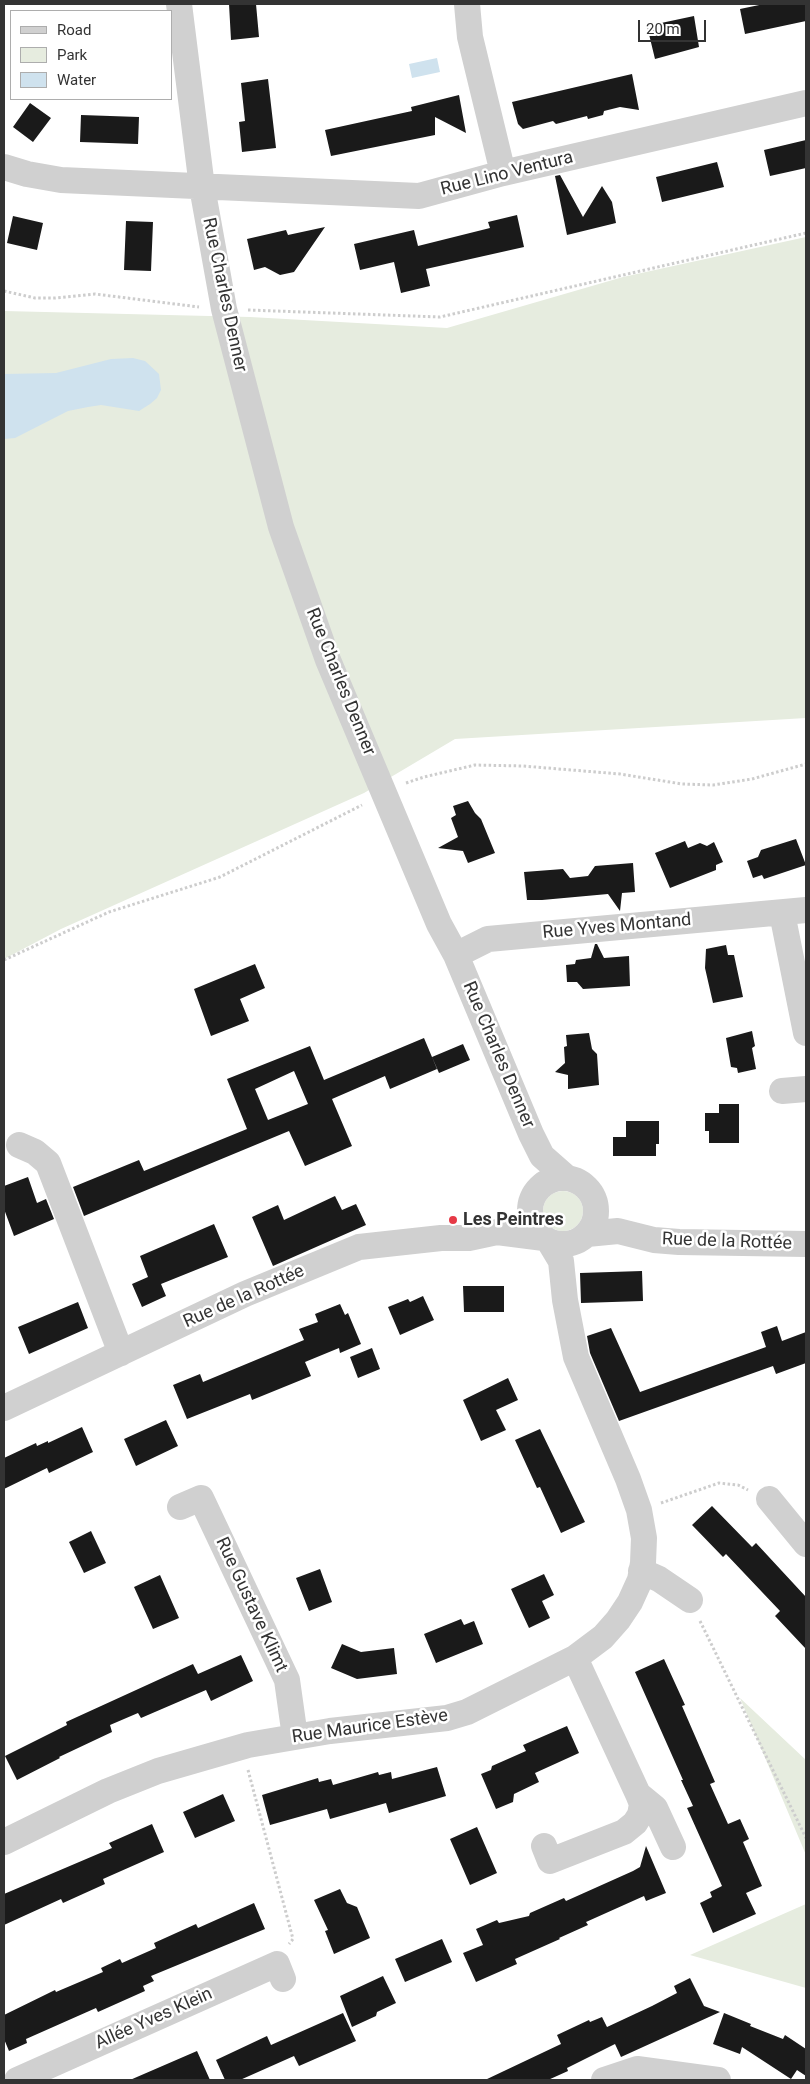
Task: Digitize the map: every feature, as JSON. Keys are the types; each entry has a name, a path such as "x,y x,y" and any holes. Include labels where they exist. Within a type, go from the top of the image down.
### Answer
{"street":[{"name":"Rue Charles Denner","path":"179,4 202,187 224,309 281,527 328,660 440,924 456,955 531,1134 542,1156 567,1178"},
{"path":"467,4 470,37 503,173"},
{"name":"Rue Lino Ventura","path":"4,167 27,174 61,180 419,196 503,173 806,102"},
{"name":"Rue Yves Montand","path":"456,955 488,939 794,911 806,1033"},
{"path":"19,1145 35,1152 48,1163 121,1353"},
{"path":"534,1197 546,1182 556,1178 567,1178 578,1182 587,1188 593,1197 596,1208 593,1227 564,1243 537,1232 532,1223 534,1197 542,1156"},
{"name":"Rue de la Rottée","path":"497,1232 534,1197"},
{"path":"596,1208 618,1231"},
{"name":"Rue de la Rottée","path":"4,1408 245,1294 359,1247 442,1238 470,1238 497,1232 564,1243 618,1231 654,1240 679,1242 806,1244"},
{"name":"Rue Maurice Estève","path":"4,1842 108,1790 158,1771 248,1745 295,1737 447,1718 467,1712 575,1658 603,1637 630,1602 641,1571 644,1538 640,1510 576,1357 565,1300 564,1243"},
{"name":"Rue Gustave Klimt","path":"180,1507 200,1498 287,1680 295,1737"},
{"path":"769,1499 806,1544"},
{"path":"641,1571 659,1579 690,1600"},
{"path":"544,1846 550,1861 624,1832 635,1823 640,1815 642,1804 575,1658"},
{"path":"638,1794 656,1808 673,1847"},
{"name":"Allée Yves Klein","path":"17,2080 280,1972"},
{"path":"604,2080 637,2069 718,2080"}],"path":[{"path":"4,291 36,298 95,294 224,309 440,316 806,233"},
{"path":"4,960 109,912 220,877 361,806 384,791 424,776 474,765 523,766 620,774 682,784 713,785 752,779 806,764"},
{"path":"640,1510 720,1483 738,1485 769,1499"},
{"path":"690,1600 806,1838"},
{"path":"227,1751 244,1756 293,1939 280,1972"}],"green space":[{"path":"806,237 806,718 455,739 364,793 61,929 4,959 4,311 250,317 447,328 623,277"},
{"path":"567,1191 574,1194 580,1200 583,1211 582,1219 574,1228 567,1231 559,1231 552,1228 544,1219 543,1207 546,1200 555,1192"},
{"path":"740,1698 806,1760 806,1855"},
{"path":"806,1904 806,1988 690,1955"}],"water":[{"path":"437,58 440,72 412,78 409,64"},
{"path":"133,358 145,361 159,374 161,390 157,398 139,411 101,405 68,411 15,438 4,439 4,374 56,373 111,359"}],"building":[{"path":"229,4 256,4 259,37 231,40"},
{"path":"764,4 806,4 806,21 745,34 740,9"},
{"path":"694,16 699,47 655,59 647,26"},
{"path":"632,74 639,110 620,107 604,111 603,115 588,119 587,116 556,124 553,121 523,129 518,124 512,102"},
{"path":"268,79 276,148 242,152 239,122 245,121 241,83"},
{"path":"459,95 466,133 435,117 435,135 331,156 325,130 412,111 411,107"},
{"path":"30,103 51,118 33,142 13,127"},
{"path":"81,115 139,117 138,144 80,142"},
{"path":"806,140 806,168 770,176 764,150"},
{"path":"717,162 724,187 662,202 656,177"},
{"path":"560,175 583,217 602,186 612,202 616,223 567,235 555,176"},
{"path":"517,215 524,247 426,269 430,286 401,293 394,262 360,270 354,244 414,230 418,246 490,228 488,222"},
{"path":"13,216 43,223 37,250 7,243"},
{"path":"126,221 153,222 151,271 124,270"},
{"path":"325,227 294,272 280,275 265,267 254,270 247,239 286,230 288,235"},
{"path":"468,801 481,819 495,853 468,863 463,851 438,848 458,837 451,818 456,815 453,806"},
{"path":"796,839 806,865 764,879 762,875 753,878 747,861 758,857 761,850"},
{"path":"685,841 688,848 700,843 707,846 714,842 723,862 716,865 716,870 670,888 655,853"},
{"path":"633,863 635,892 622,893 620,911 608,894 527,900 524,872 563,869 570,878 588,876 595,866"},
{"path":"595,944 597,944 604,958 629,956 630,986 583,989 577,982 567,982 566,965 575,964 576,960 591,958"},
{"path":"726,945 728,955 734,955 743,997 713,1003 705,968 706,949"},
{"path":"255,964 265,988 240,999 249,1021 211,1036 194,989"},
{"path":"752,1031 755,1046 752,1048 756,1069 738,1073 737,1068 731,1067 726,1038"},
{"path":"589,1033 592,1049 597,1054 599,1085 568,1089 568,1075 555,1072 565,1063 564,1047 567,1046 566,1035"},
{"path":"424,1038 437,1069 390,1089 385,1076 332,1099 352,1146 305,1166 289,1131 84,1216 73,1187 139,1160 144,1171 247,1129 227,1079 310,1046 324,1080","holes":["294,1071 308,1104 268,1120 255,1089"]},
{"path":"463,1044 470,1060 439,1073 432,1057"},
{"path":"719,1104 739,1104 739,1143 709,1143 709,1131 705,1131 705,1113 719,1113"},
{"path":"626,1121 659,1121 659,1144 656,1144 656,1156 613,1156 613,1137 626,1137"},
{"path":"28,1177 37,1203 46,1199 54,1219 14,1236 4,1209 4,1186"},
{"path":"335,1196 342,1210 356,1204 366,1225 273,1266 252,1217 278,1205 284,1220"},
{"path":"214,1224 228,1257 161,1284 166,1296 142,1307 132,1284 148,1277 140,1256"},
{"path":"642,1271 643,1301 581,1303 580,1273"},
{"path":"463,1286 504,1286 504,1312 464,1312"},
{"path":"423,1296 434,1320 400,1335 388,1307 408,1299 410,1302"},
{"path":"78,1302 88,1328 29,1354 18,1327"},
{"path":"340,1304 345,1315 348,1313 361,1344 340,1353 339,1348 305,1362 311,1376 252,1400 250,1394 187,1419 173,1385 200,1374 203,1382 304,1340 299,1329 318,1322 315,1314"},
{"path":"777,1326 782,1341 806,1332 806,1363 776,1374 773,1366 619,1421 590,1353 587,1336 611,1328 640,1392 766,1347 761,1332"},
{"path":"372,1348 380,1369 358,1378 350,1357"},
{"path":"508,1378 518,1400 496,1410 506,1430 481,1441 463,1400"},
{"path":"166,1420 178,1446 136,1466 124,1439"},
{"path":"82,1427 93,1452 49,1473 47,1468 4,1489 4,1458 36,1443 37,1446 48,1441 48,1443"},
{"path":"540,1429 585,1522 561,1533 540,1487 537,1488 515,1440"},
{"path":"712,1506 752,1547 756,1543 806,1597 806,1649 775,1616 780,1611 726,1554 723,1557 692,1525"},
{"path":"91,1531 106,1563 84,1573 69,1542"},
{"path":"320,1569 332,1602 309,1611 296,1578"},
{"path":"544,1574 554,1595 542,1601 550,1618 529,1628 511,1589"},
{"path":"160,1575 179,1618 153,1629 134,1587"},
{"path":"461,1619 464,1625 474,1621 483,1644 436,1663 424,1634"},
{"path":"342,1644 361,1652 394,1648 397,1674 357,1679 331,1668"},
{"path":"241,1655 253,1681 211,1701 206,1690 141,1718 138,1713 110,1725 112,1732 59,1757 17,1780 5,1756 67,1725 66,1722 193,1664 198,1674"},
{"path":"664,1659 685,1705 682,1706 715,1782 710,1784 728,1824 740,1819 749,1839 743,1842 762,1886 746,1893 756,1914 713,1933 700,1903 712,1897 710,1892 722,1886 687,1808 693,1806 681,1780 683,1780 635,1672"},
{"path":"567,1726 579,1753 535,1773 539,1782 514,1794 513,1802 496,1809 481,1774 491,1770 492,1766 526,1751 523,1745"},
{"path":"437,1767 446,1796 389,1813 386,1803 330,1819 327,1809 270,1825 262,1795 318,1778 319,1782 331,1779 333,1785 378,1772 379,1775 391,1772 392,1779"},
{"path":"223,1794 235,1821 195,1838 183,1812"},
{"path":"152,1824 164,1852 103,1879 105,1884 63,1903 61,1899 4,1925 4,1894 112,1848 109,1843"},
{"path":"477,1827 497,1873 470,1885 450,1839"},
{"path":"646,1846 666,1893 646,1901 644,1896 586,1922 588,1925 515,1959 517,1964 476,1982 463,1953 483,1945 476,1929 497,1920 499,1923 529,1916 530,1913 564,1898 566,1901 633,1871 640,1867"},
{"path":"340,1889 347,1903 357,1907 370,1938 334,1954 325,1931 328,1930 314,1900"},
{"path":"254,1903 265,1929 151,1976 154,1981 143,1986 145,1991 98,2012 96,2008 26,2039 27,2043 9,2051 4,2039 4,2015 55,1990 56,1992 103,1972 101,1968 120,1959 122,1963 156,1948 154,1943 196,1924 198,1928"},
{"path":"442,1939 452,1962 405,1982 395,1959"},
{"path":"383,1976 396,2003 377,2012 376,2016 352,2027 340,1996"},
{"path":"690,1978 704,2006 720,2012 621,2057 615,2044 567,2068 568,2071 548,2080 485,2080 561,2044 557,2035 589,2020 590,2022 602,2017 607,2027 677,1993 674,1986"},
{"path":"343,2013 356,2041 299,2066 294,2056 240,2080 225,2080 216,2060 267,2036 271,2045"},
{"path":"724,2013 783,2039 785,2035 806,2049 806,2076 797,2070 791,2079 742,2047 740,2054 713,2044"},
{"path":"197,2051 210,2080 130,2080"}],"place":[{"name":"Les Peintres","path":"453,1220"}]}
